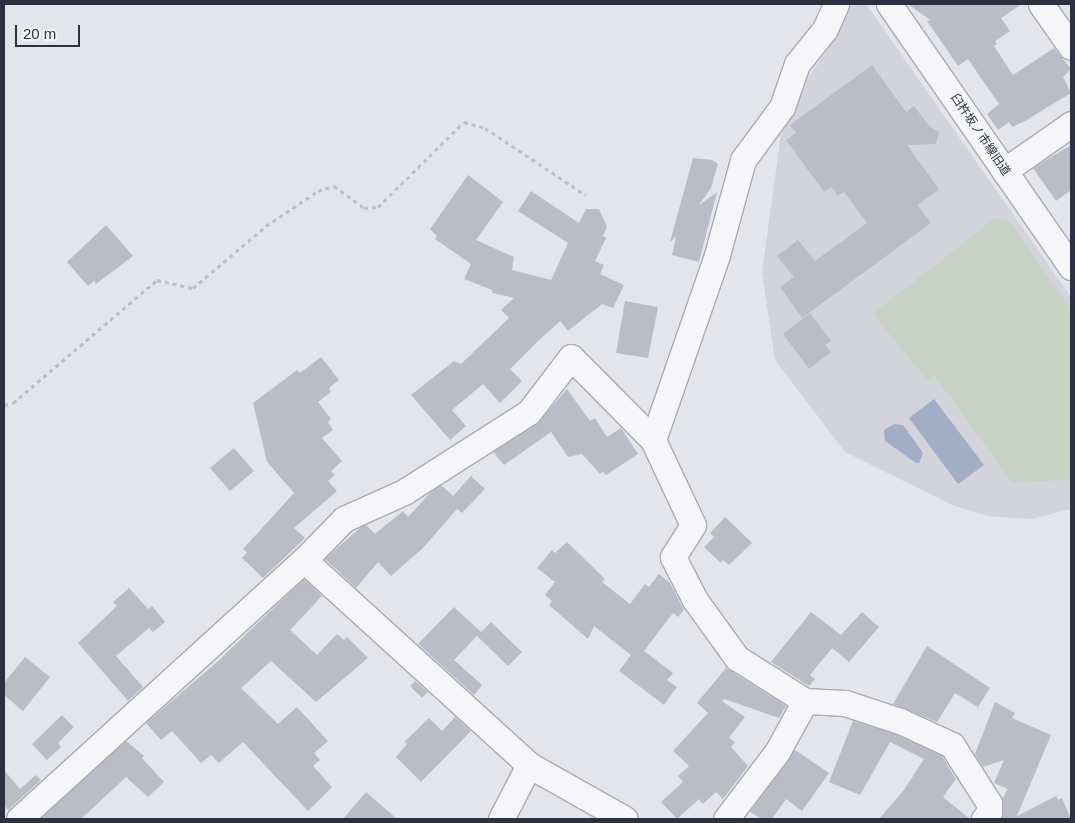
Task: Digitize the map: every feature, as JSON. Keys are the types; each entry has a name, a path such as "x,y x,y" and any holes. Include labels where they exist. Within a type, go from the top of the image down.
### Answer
{"street":[{"path":"652,440 717,255 743,160 782,107 797,64 825,29 836,4"},
{"name":"臼杵坂ノ市線旧道","path":"889,4 1071,267"},
{"path":"1043,4 1071,48"},
{"path":"1004,171 1071,124"},
{"path":"19,819 304,560 344,519 404,492 529,412 571,357 652,440 693,525 673,557 695,600 737,658 805,701 845,703 900,721 952,745 989,803 989,812 984,819"},
{"path":"304,560 529,765 625,819"},
{"path":"726,819 777,752 805,701"},
{"path":"500,819 529,765"}],"path":[{"path":"4,405 13,403 157,280 193,288 266,226 318,191 334,186 364,208 378,207 464,122 485,128 586,195"}],"shaded area":[{"path":"851,4 866,4 1071,297 1071,509 1032,519 988,516 955,506 845,452 775,360 762,272 781,134 804,83 833,42 844,9"}],"green space":[{"path":"995,218 1009,220 1071,310 1071,480 1012,482 935,376 928,381 873,314"}],"water":[{"path":"934,399 984,465 958,484 909,418"},
{"path":"894,424 903,425 923,453 919,463 916,463 885,441 884,430"}],"building":[{"path":"908,4 1022,4 1001,18 1010,31 995,41 997,44 994,46 1013,75 1054,48 1071,69 1063,77 1071,93 1025,121 1012,127 1009,122 998,130 987,114 999,104 968,59 958,66 927,21 930,20"},
{"path":"872,65 906,112 914,106 930,127 939,132 936,144 907,145 939,189 918,205 931,223 802,318 780,287 794,277 777,256 798,240 815,261 867,223 844,192 838,196 831,187 824,192 786,140 796,133 790,125"},
{"path":"1071,145 1071,190 1056,201 1033,168"},
{"path":"693,158 712,160 718,164 711,188 698,206 717,192 699,262 672,255 676,237 670,242"},
{"path":"468,175 503,202 476,240 514,257 512,270 551,280 568,243 518,211 531,191 579,223 586,209 599,209 607,227 603,236 606,238 595,261 604,265 600,274 624,285 613,308 602,304 568,331 560,321 536,343 510,369 522,381 500,403 483,384 452,410 466,426 450,440 411,395 454,361 461,364 509,318 501,310 514,298 492,293 492,290 464,279 471,264 435,239 437,236 430,229"},
{"path":"106,225 133,256 96,284 94,281 88,286 67,262"},
{"path":"625,301 658,307 648,358 616,353"},
{"path":"810,313 831,341 825,345 831,352 809,369 783,334"},
{"path":"321,357 339,380 329,388 331,392 318,402 331,419 328,422 333,430 322,438 342,461 331,471 335,475 328,481 337,491 294,528 305,538 263,578 242,558 247,552 243,549 294,493 267,462 253,403 297,370 300,373"},
{"path":"567,389 590,421 595,418 607,437 621,428 638,454 606,475 603,472 600,474 582,454 568,457 551,432 504,465 493,452 537,424"},
{"path":"234,448 254,471 230,491 210,468"},
{"path":"471,476 485,489 462,513 457,509 423,548 391,576 378,562 356,588 325,559 361,527 366,525 375,534 403,511 408,517 430,493 441,485 453,496"},
{"path":"725,517 752,543 729,565 723,560 721,563 704,547 714,537 710,533"},
{"path":"567,542 605,579 602,582 630,604 645,584 649,587 659,574 670,583 684,610 678,617 673,613 644,651 673,673 667,680 677,687 664,705 619,671 631,655 594,626 588,639 549,605 552,601 545,595 555,582 537,568 552,550 555,553"},
{"path":"304,579 322,596 290,630 317,655 337,634 344,640 347,637 368,658 316,702 271,661 241,688 278,724 297,707 328,741 314,753 320,760 313,766 332,787 308,811 243,742 219,763 211,755 201,763 172,731 161,740 146,723 216,663"},
{"path":"129,588 148,609 152,606 165,622 153,632 149,628 116,656 143,687 128,701 78,643 117,606 113,602"},
{"path":"454,607 481,632 491,622 522,652 508,666 477,636 454,660 482,685 474,695 418,644"},
{"path":"811,612 841,635 862,612 879,627 849,662 832,648 810,675 815,679 809,686 771,662"},
{"path":"927,646 990,688 978,707 955,693 937,722 893,704"},
{"path":"25,657 50,677 23,711 4,695 4,683"},
{"path":"726,668 786,706 779,718 724,699 722,701 745,717 729,738 735,742 731,747 748,766 723,799 716,792 703,804 699,799 677,819 661,802 683,782 678,776 689,766 673,751 708,713 697,703"},
{"path":"415,681 428,692 422,698 410,686"},
{"path":"995,702 1015,713 1012,718 1051,735 1017,816 1056,796 1058,800 1062,798 1071,819 1001,819 1002,799 1008,789 994,783 1004,760 983,767 975,754"},
{"path":"62,715 74,727 58,743 61,747 47,760 32,744"},
{"path":"455,717 471,731 421,782 396,757 407,744 404,742 429,718 442,731"},
{"path":"853,721 895,734 942,756 956,779 943,797 970,819 879,819 904,790 924,759 890,742 860,795 829,782"},
{"path":"126,741 144,756 142,758 164,782 148,797 126,777 81,819 40,819"},
{"path":"795,750 829,773 802,811 786,799 772,819 762,819 750,812"},
{"path":"4,770 20,789 36,775 41,780 8,810 4,805"},
{"path":"366,792 397,819 343,819"}]}
